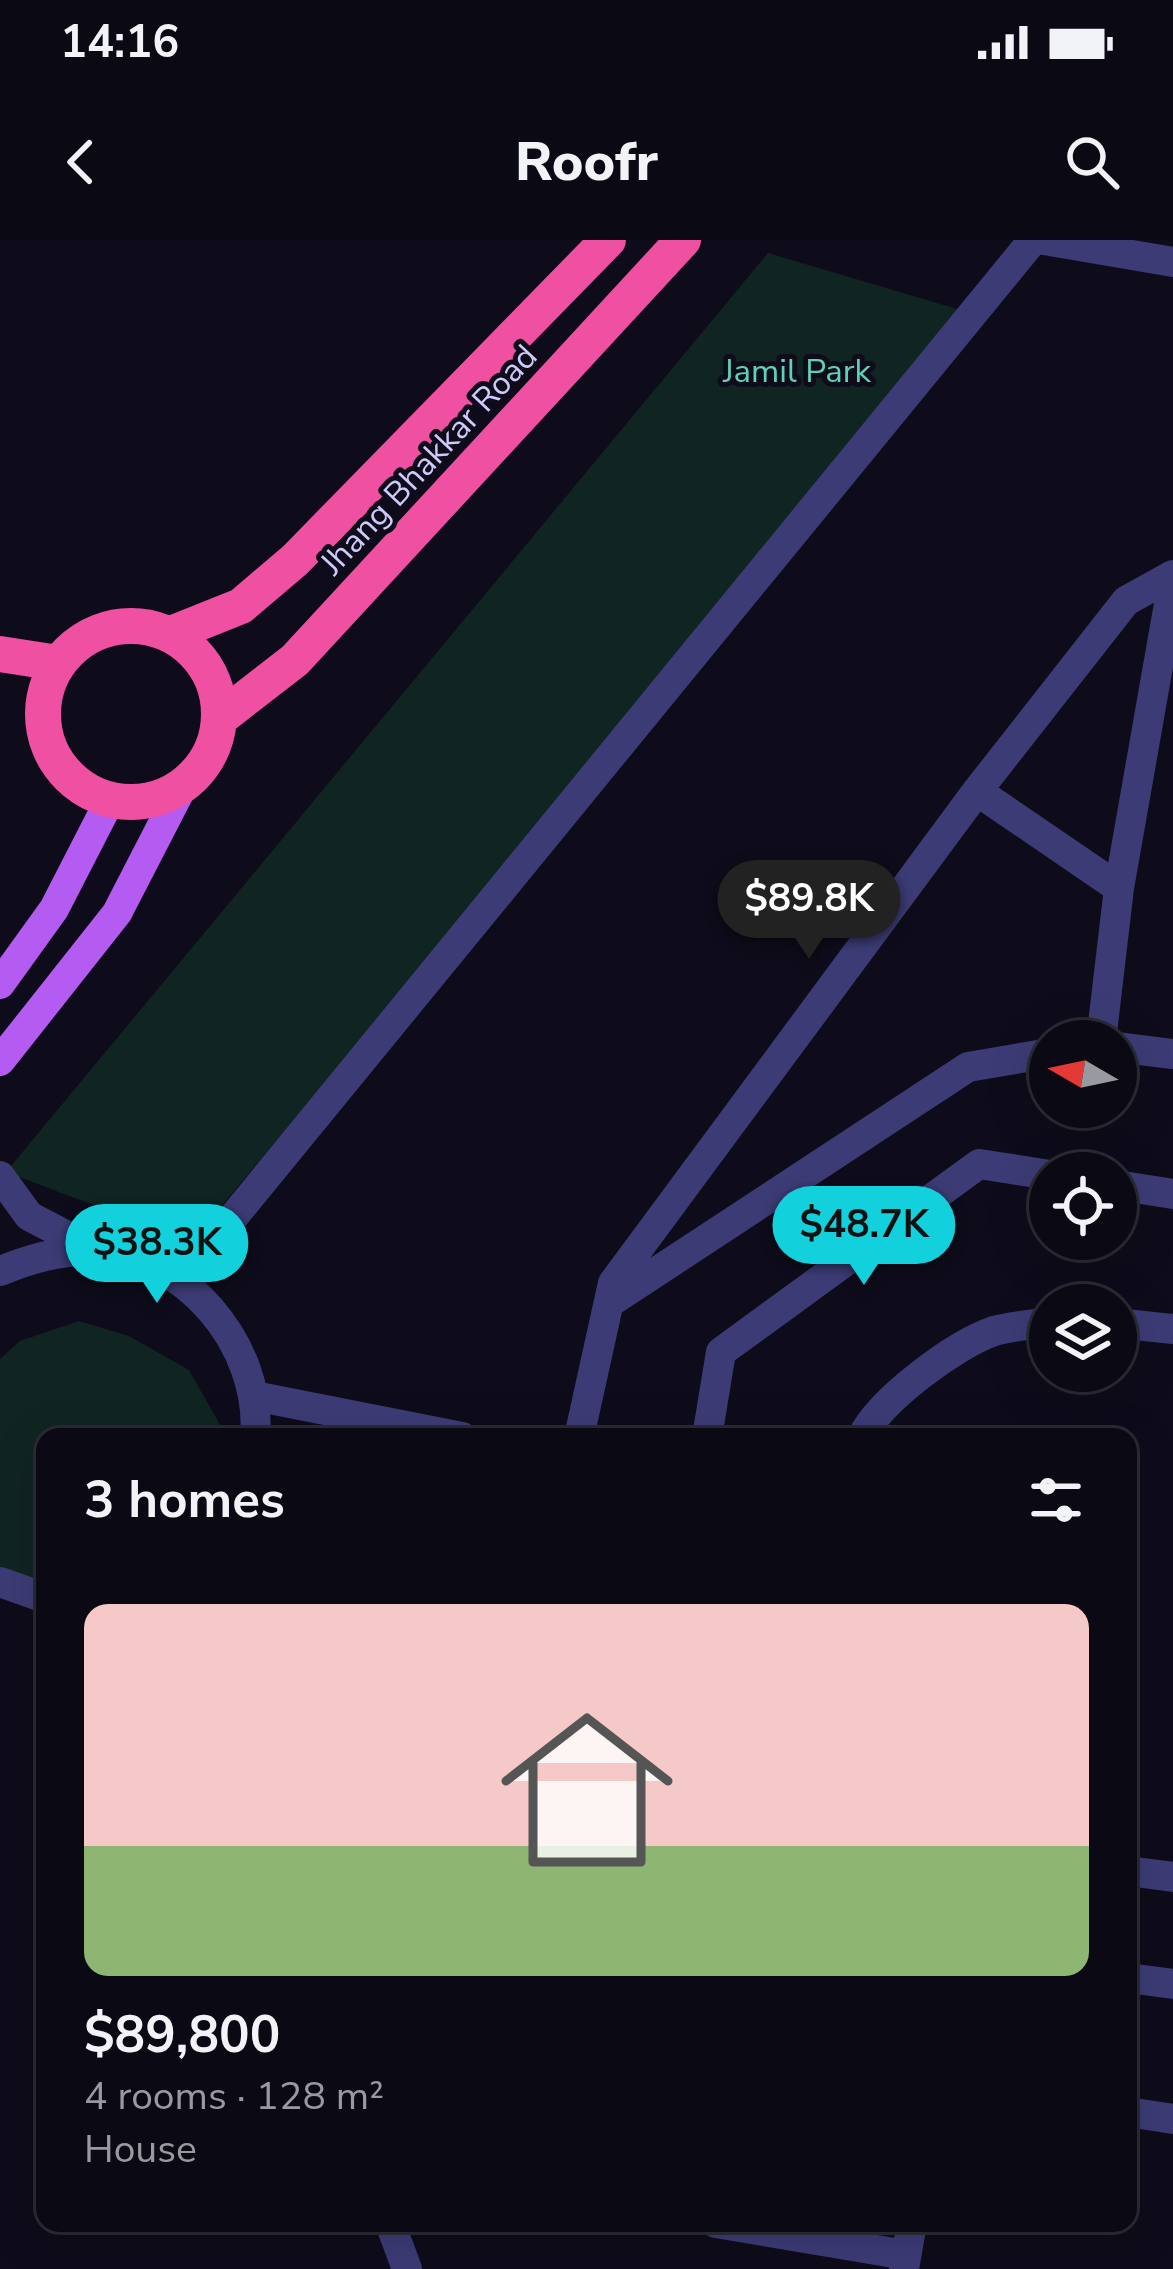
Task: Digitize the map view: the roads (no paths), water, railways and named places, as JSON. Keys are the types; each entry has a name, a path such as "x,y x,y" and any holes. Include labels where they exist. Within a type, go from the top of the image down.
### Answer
{"highway":[{"name":"Jhang Bhakkar Road","path":"171,634 241,606 295,560 608,240"},
{"name":"Jhang Bhakkar Road","path":"219,719 310,645 683,240"},
{"path":"122,625 171,634 208,670 217,693 214,745 201,768 182,787 147,800 110,800 73,779 48,746 42,717 46,689 58,663 86,638 122,625"},
{"path":"0,654 58,663"}],"main road":[{"path":"0,1061 117,914 182,787"},
{"path":"0,983 54,909 110,800"}],"street":[{"path":"181,1281 1034,240"},
{"path":"1044,240 1173,262"},
{"path":"581,1428 613,1283 977,790 1126,601 1173,578"},
{"path":"1103,1020 1119,888 1173,578"},
{"path":"977,790 1119,888"},
{"path":"1137,1050 1173,1054"},
{"path":"609,1303 968,1067 1029,1057"},
{"path":"708,1428 721,1352 979,1164 1029,1171"},
{"path":"0,1176 29,1216 94,1250 139,1260 181,1281 215,1312 240,1352 254,1396 256,1428"},
{"path":"1137,1188 1173,1194"},
{"path":"0,1271 42,1255 94,1250"},
{"path":"866,1428 925,1370 992,1332 1029,1326"},
{"path":"1137,1326 1173,1330"},
{"path":"254,1396 416,1428"},
{"path":"0,1582 36,1595"},
{"path":"1137,1871 1173,1877"},
{"path":"1137,1979 1173,1984"},
{"path":"1137,2113 1173,2119"},
{"path":"393,2232 407,2269"},
{"path":"760,2232 905,2262 910,2232"}],"park label":[{"name":"Jamil Park","path":"797,371"}]}
